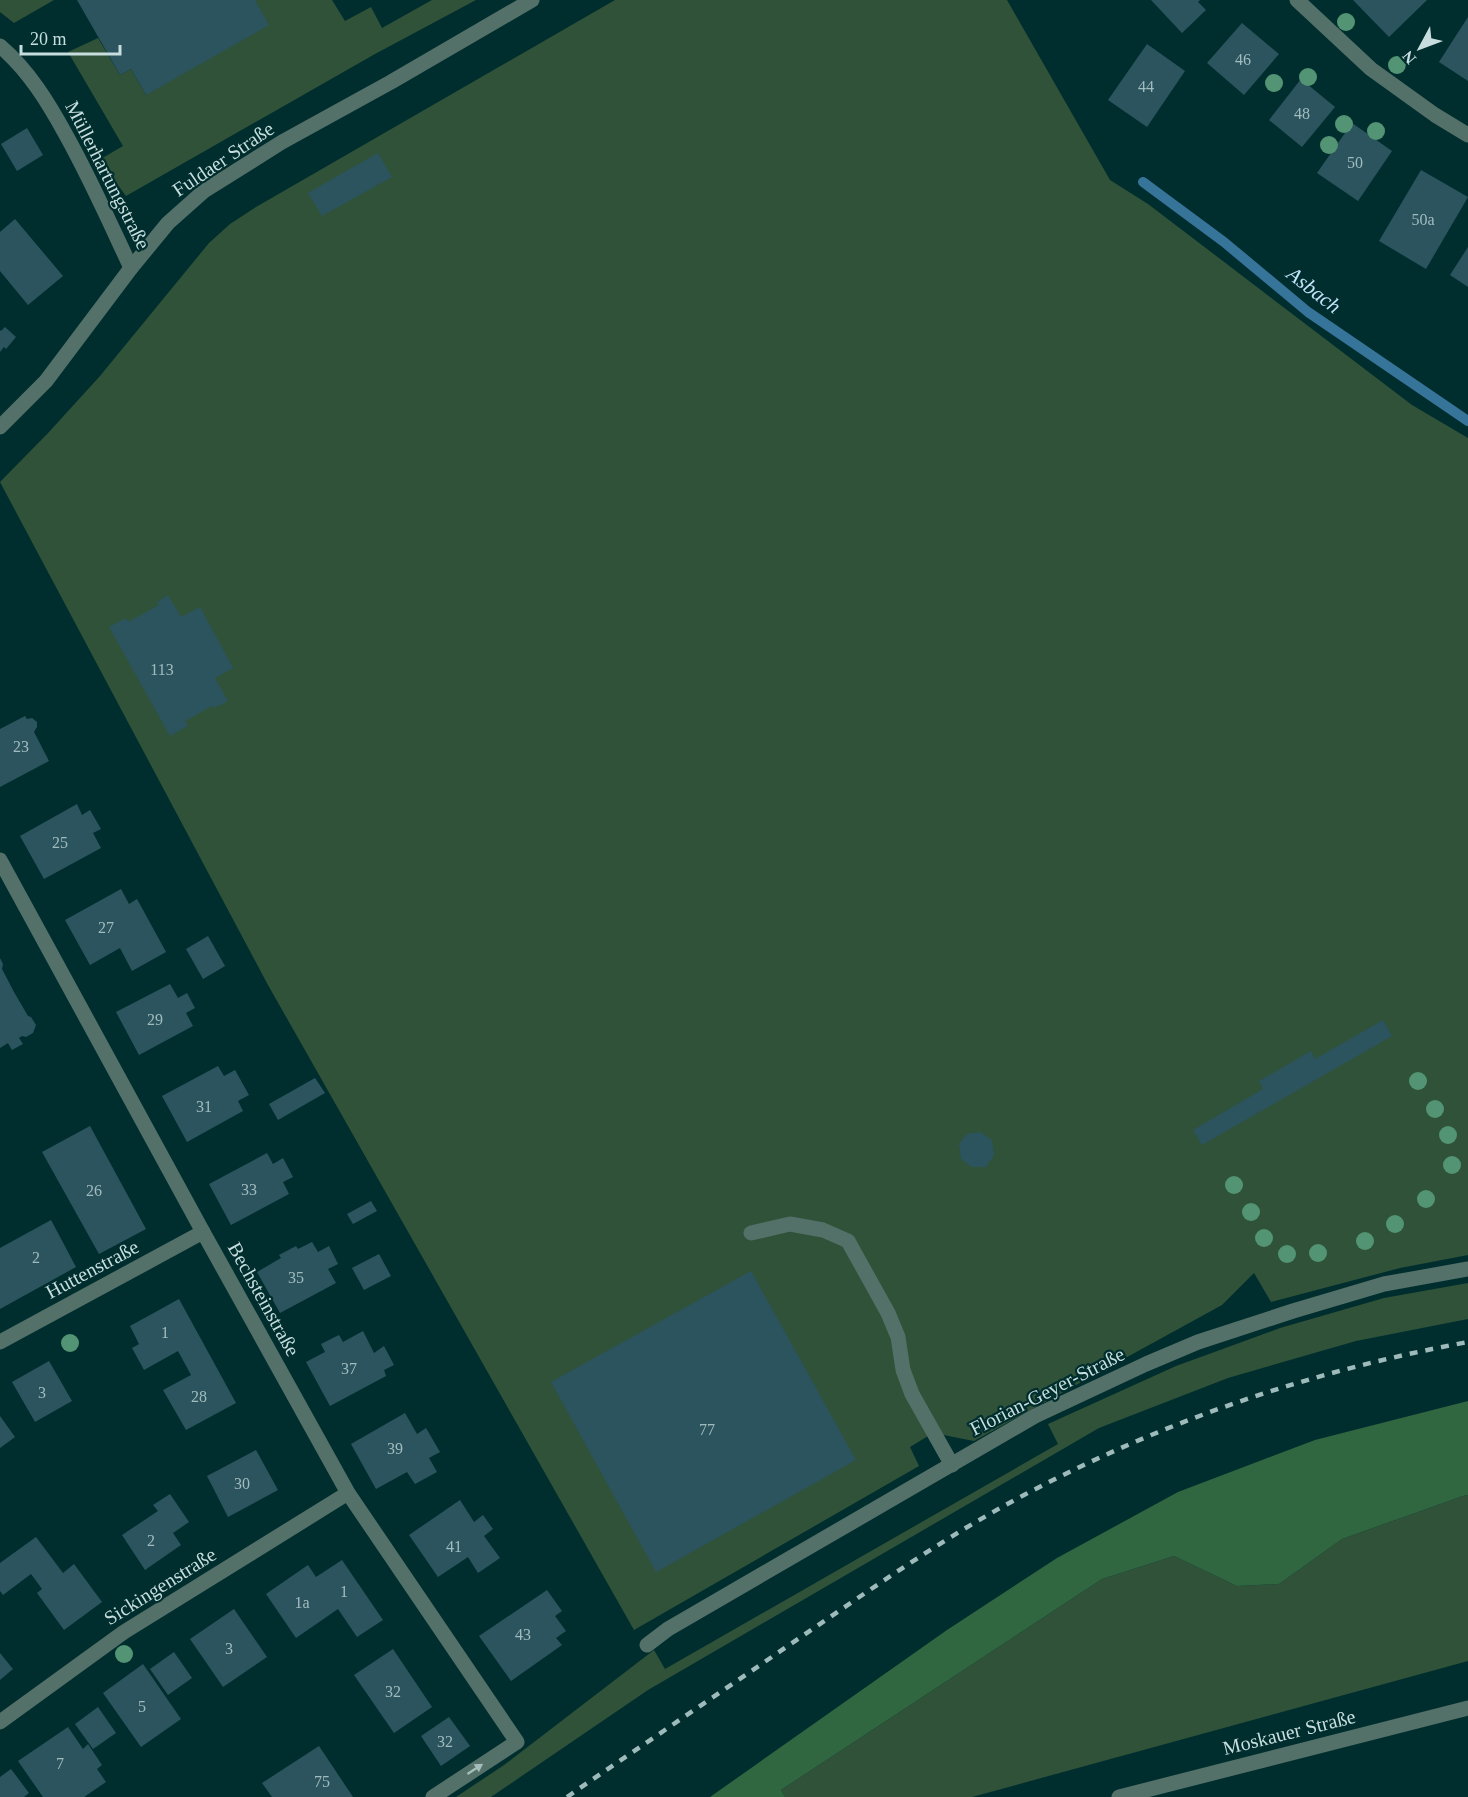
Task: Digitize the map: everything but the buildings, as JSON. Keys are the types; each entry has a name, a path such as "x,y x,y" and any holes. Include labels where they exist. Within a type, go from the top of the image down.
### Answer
{"street":[{"name":"Fuldaer Straße","path":"0,427 46,381 168,223 204,191 282,142 532,0"},
{"path":"1297,0 1371,69 1468,135"},
{"name":"Müllerhartungstraße","path":"0,46 25,70 46,99 85,168 131,268"},
{"name":"Bechsteinstraße","path":"0,860 348,1492 517,1742 433,1797"},
{"path":"751,1233 790,1224 823,1230 848,1241 888,1313 898,1337 903,1370 912,1394 952,1465"},
{"name":"Huttenstraße","path":"0,1342 203,1232"},
{"name":"Florian-Geyer-Straße","path":"647,1645 668,1629 1035,1416 1146,1364 1198,1342 1384,1284 1468,1269"},
{"name":"Sickingenstraße","path":"0,1722 124,1632 348,1492"},
{"name":"Moskauer Straße","path":"1119,1797 1468,1708"}],"green space":[{"path":"0,0 54,0 14,23 0,12"},
{"path":"255,0 332,0 345,21 371,7 382,28 432,0 476,0 375,54 126,196 99,160 123,146 68,52 98,38 120,75 131,69 146,95"},
{"path":"615,0 1007,0 1110,180 1148,204 1412,405 1468,438 1468,1255 1400,1268 1271,1302 1254,1273 1222,1305 974,1441 933,1433 910,1447 919,1466 634,1630 268,985 0,482 100,376 209,243 230,224"},
{"path":"1468,1283 1468,1319 1356,1341 1228,1378 1099,1428 648,1690 491,1797 456,1797 504,1765 654,1650 665,1669 1058,1444 1048,1424 1176,1366 1280,1328 1384,1298"},
{"path":"1468,1401 1468,1495 1342,1539 1279,1584 1237,1586 1174,1556 1102,1579 781,1790 785,1797 710,1797 947,1630 1057,1558 1178,1492 1315,1440"},
{"path":"1468,1495 1468,1661 972,1797 785,1797 781,1790 1102,1579 1174,1556 1237,1586 1279,1584 1342,1539"}],"waterway":[{"name":"Asbach","path":"1143,182 1224,242 1308,312 1468,421"}],"railway":[{"path":"567,1797 893,1574 971,1525 1077,1468 1185,1421 1240,1401 1352,1368 1468,1342"}]}
